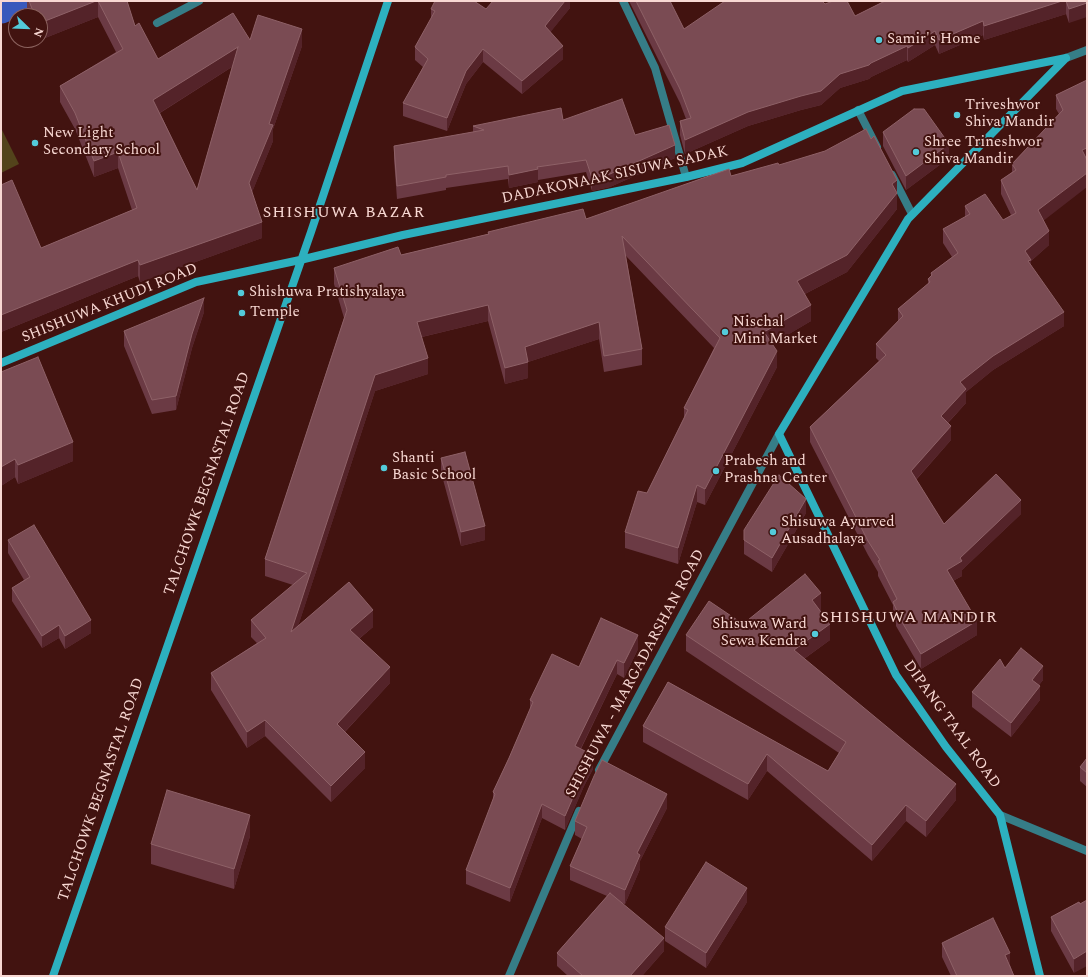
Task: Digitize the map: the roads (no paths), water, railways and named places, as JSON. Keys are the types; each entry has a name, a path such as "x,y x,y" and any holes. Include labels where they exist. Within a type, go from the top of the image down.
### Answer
{"main road":[{"name":"TALCHOWK BEGNASTAL ROAD","path":"53,976 388,1"},
{"name":"DADAKONAAK SISUWA SADAK","path":"300,260 402,235 686,177 742,163 902,91 1066,58"},
{"path":"779,434 908,219 1066,58"},
{"name":"SHISHUWA KHUDI ROAD","path":"1,363 196,282 300,260"},
{"name":"DIPANG TAAL ROAD","path":"779,434 896,675 946,747 1000,815 1040,976"}],"street":[{"path":"157,23 199,1"},
{"path":"623,1 655,68 686,177"},
{"path":"1066,58 1087,50"},
{"path":"858,110 880,152"},
{"path":"887,166 912,214"},
{"name":"SHISHUWA - MARGADARSHAN ROAD","path":"597,774 779,434"},
{"name":"SHISHUWA - MARGADARSHAN ROAD","path":"509,976 583,802"},
{"path":"1000,815 1087,851"}],"waterway":[{"path":"1,7 16,1"}],"place":[{"name":"Samir's Home","path":"879,40"},
{"name":"Triveshwor Shiva Mandir","path":"957,115"},
{"name":"New Light Secondary School","path":"35,143"},
{"name":"Shree Trineshwor Shiva Mandir","path":"916,152"},
{"name":"Shishuwa Pratishyalaya","path":"241,293"},
{"name":"Temple","path":"242,313"},
{"name":"Nischal Mini Market","path":"725,332"},
{"name":"Shanti Basic School","path":"384,468"},
{"name":"Prabesh and Prashna Center","path":"716,471"},
{"name":"Shisuwa Ayurved Ausadhalaya","path":"773,532"},
{"name":"Shisuwa Ward Sewa Kendra","path":"815,634"}],"district":[{"name":"SHISHUWA BAZAR","path":"344,214"},
{"name":"SHISHUWA MANDIR","path":"909,619"}]}
